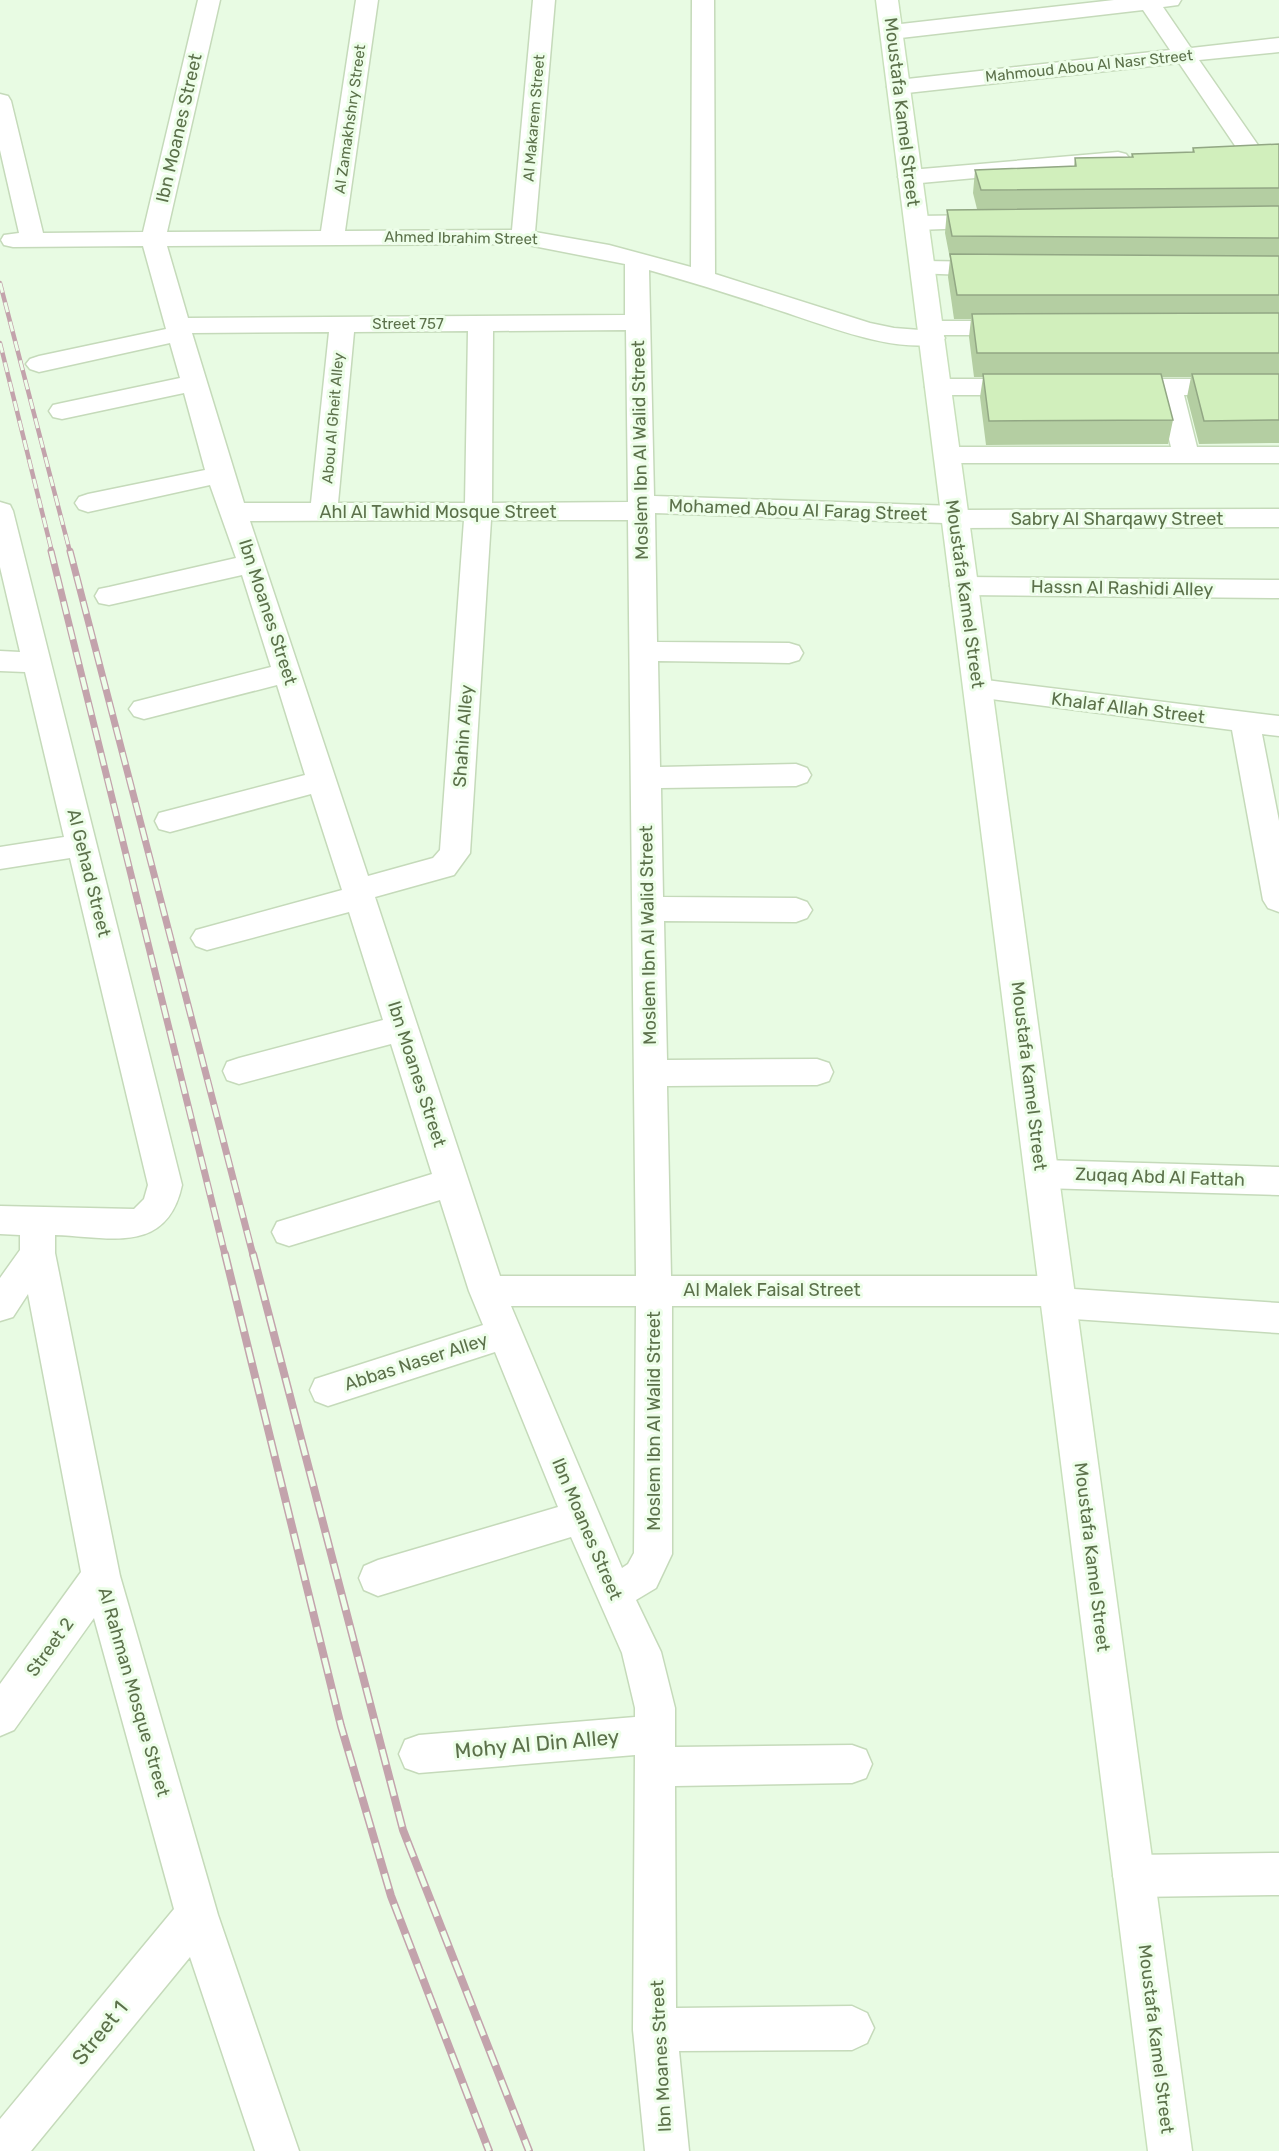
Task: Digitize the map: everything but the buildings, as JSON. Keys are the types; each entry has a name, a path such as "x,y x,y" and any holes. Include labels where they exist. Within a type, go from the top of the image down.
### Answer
{"street":[{"name":"Ibn Moanes Street","path":"209,0 153,239 220,475 235,512 487,1291 613,1593 641,1652 655,1707 655,2030 667,2151"},
{"name":"Al Zamakhshry Street","path":"332,237 367,0"},
{"name":"Al Makarem Street","path":"523,237 544,0"},
{"path":"703,0 704,280"},
{"name":"Moustafa Kamel Street","path":"887,0 1170,2151"},
{"path":"892,32 1155,1 1185,55 1258,147 1225,150"},
{"name":"Mahmoud Abou Al Nasr Street","path":"898,87 1279,45"},
{"name":"Ahmed Ibrahim Street","path":"0,101 23,240 523,237 597,248 863,329 894,336 1035,328"},
{"path":"910,177 1143,157"},
{"path":"917,223 1010,222"},
{"name":"Moslem Ibn Al Walid Street","path":"613,1593 642,1576 653,1554 654,1290 637,259"},
{"path":"923,268 1018,269"},
{"name":"Street 757","path":"39,364 179,330 342,325 638,322"},
{"name":"Shahin Alley","path":"207,938 443,867 455,853 478,512 482,323"},
{"name":"Abou Al Gheit Alley","path":"324,512 342,325"},
{"path":"62,411 194,383"},
{"path":"938,387 1053,387"},
{"path":"1100,387 1279,387"},
{"path":"1169,387 1185,455"},
{"path":"947,455 1279,455"},
{"path":"88,503 220,475"},
{"name":"Ahl Al Tawhid Mosque Street","path":"235,512 478,512 641,508"},
{"name":"Mohamed Abou Al Farag Street","path":"641,508 955,517"},
{"name":"Al Gehad Street","path":"0,512 5,549 38,663 165,1185 162,1203 150,1218 137,1223 25,1232"},
{"name":"Sabry Al Sharqawy Street","path":"955,517 1279,518"},
{"path":"109,596 252,564"},
{"name":"Hassn Al Rashidi Alley","path":"964,586 1279,589"},
{"path":"643,651 789,653"},
{"path":"0,660 38,663"},
{"path":"144,708 287,673"},
{"name":"Khalaf Allah Street","path":"978,689 1279,726"},
{"path":"1245,722 1279,900"},
{"path":"645,778 796,775"},
{"path":"170,820 322,781"},
{"path":"0,858 82,845"},
{"path":"648,909 796,910"},
{"path":"239,1071 402,1028"},
{"path":"650,1073 817,1072"},
{"name":"Zuqaq Abd Al Fattah","path":"1042,1174 1279,1181"},
{"path":"290,1232 452,1182"},
{"path":"0,1306 25,1232"},
{"name":"Al Rahman Mosque Street","path":"25,1232 101,1576 197,1915 277,2151"},
{"name":"Al Malek Faisal Street","path":"487,1291 654,1290 1058,1297 1279,1318"},
{"name":"Abbas Naser Alley","path":"328,1390 504,1334"},
{"path":"378,1578 581,1517"},
{"name":"Street 2","path":"0,1718 101,1576"},
{"name":"Mohy Al Din Alley","path":"419,1754 656,1751 852,1764"},
{"path":"1134,1876 1279,1874"},
{"name":"Street 1","path":"2,2151 197,1915"},
{"path":"655,2030 852,2028"}],"railway":[{"path":"0,283 70,552"},
{"path":"0,343 52,552"},
{"path":"51,551 225,1255"},
{"path":"70,551 253,1255"},
{"path":"225,1254 341,1726 391,1896 489,2151"},
{"path":"253,1254 403,1830 529,2151"}]}
